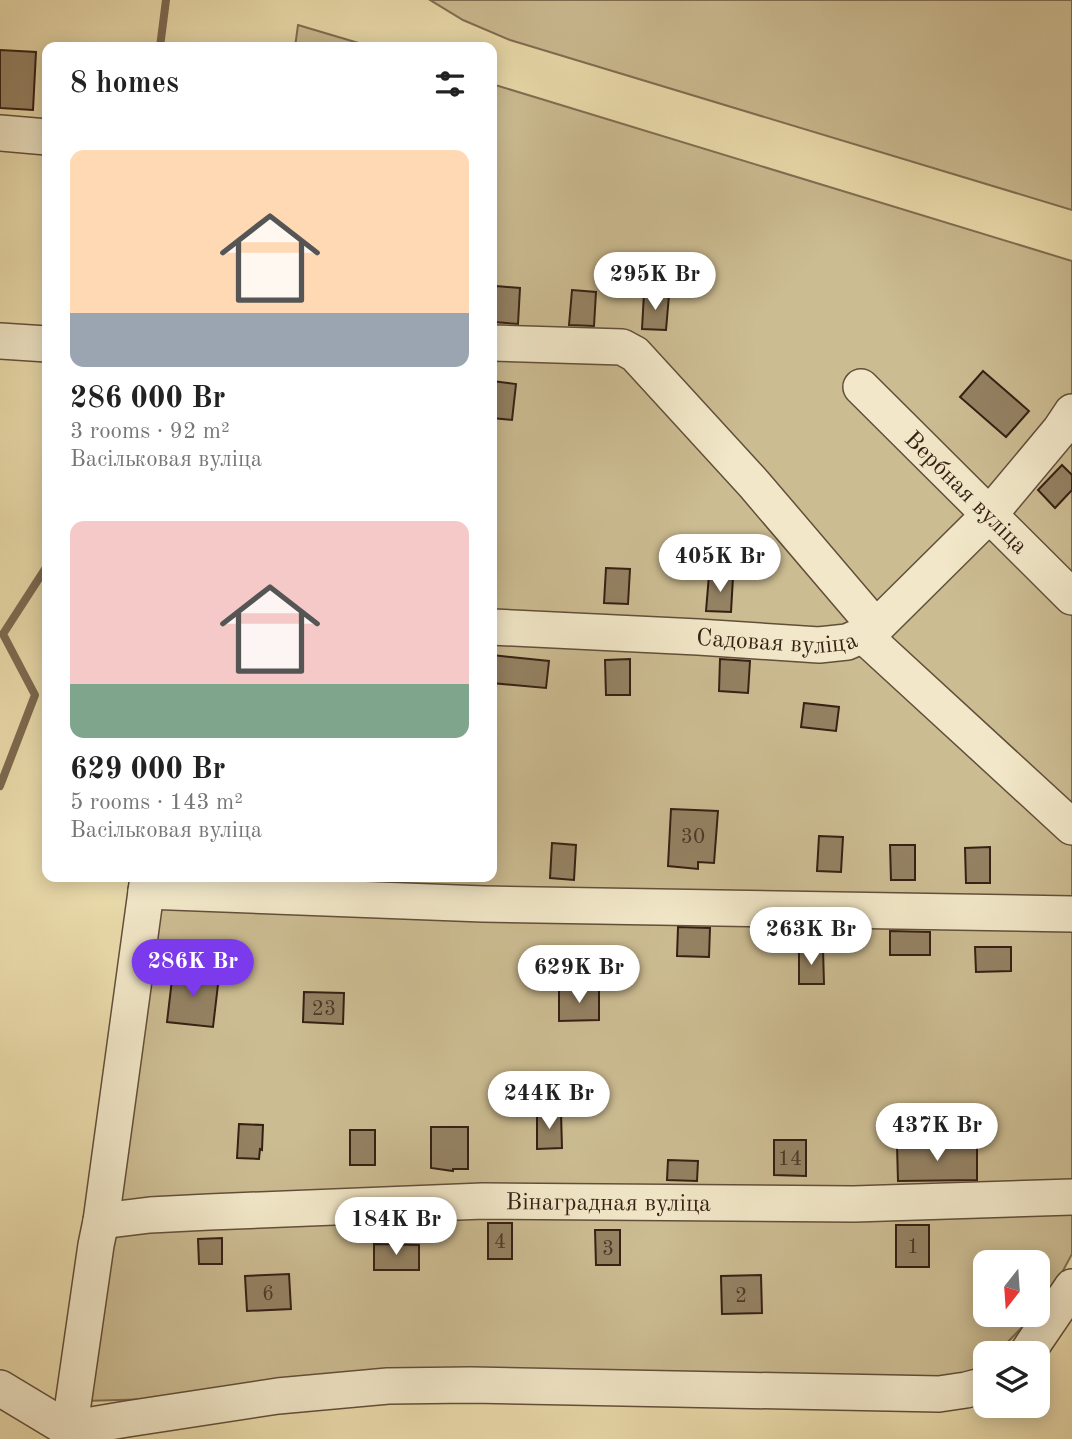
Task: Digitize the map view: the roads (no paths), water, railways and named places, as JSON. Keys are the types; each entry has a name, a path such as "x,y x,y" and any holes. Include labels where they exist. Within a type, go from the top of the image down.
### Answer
{"street":[{"path":"0,133 42,137"},
{"path":"0,341 42,344"},
{"path":"497,343 622,347 635,354 821,561 870,631 989,514 1072,412"},
{"name":"Вербная вуліца","path":"862,387 1072,597"},
{"name":"Садовая вуліца","path":"497,627 820,645 847,642 870,631 1072,827"},
{"path":"68,1434 101,1220 147,884 483,904 1072,914"},
{"name":"Вінаградная вуліца","path":"101,1220 197,1212 483,1201 854,1204 1072,1197"},
{"path":"1035,1341 1072,1287"},
{"path":"0,1388 68,1434 127,1419 278,1396 388,1386 471,1385 939,1394 973,1388"}],"waterway":[{"path":"161,42 166,0"},
{"path":"0,786 35,695 3,634 42,574"}]}
